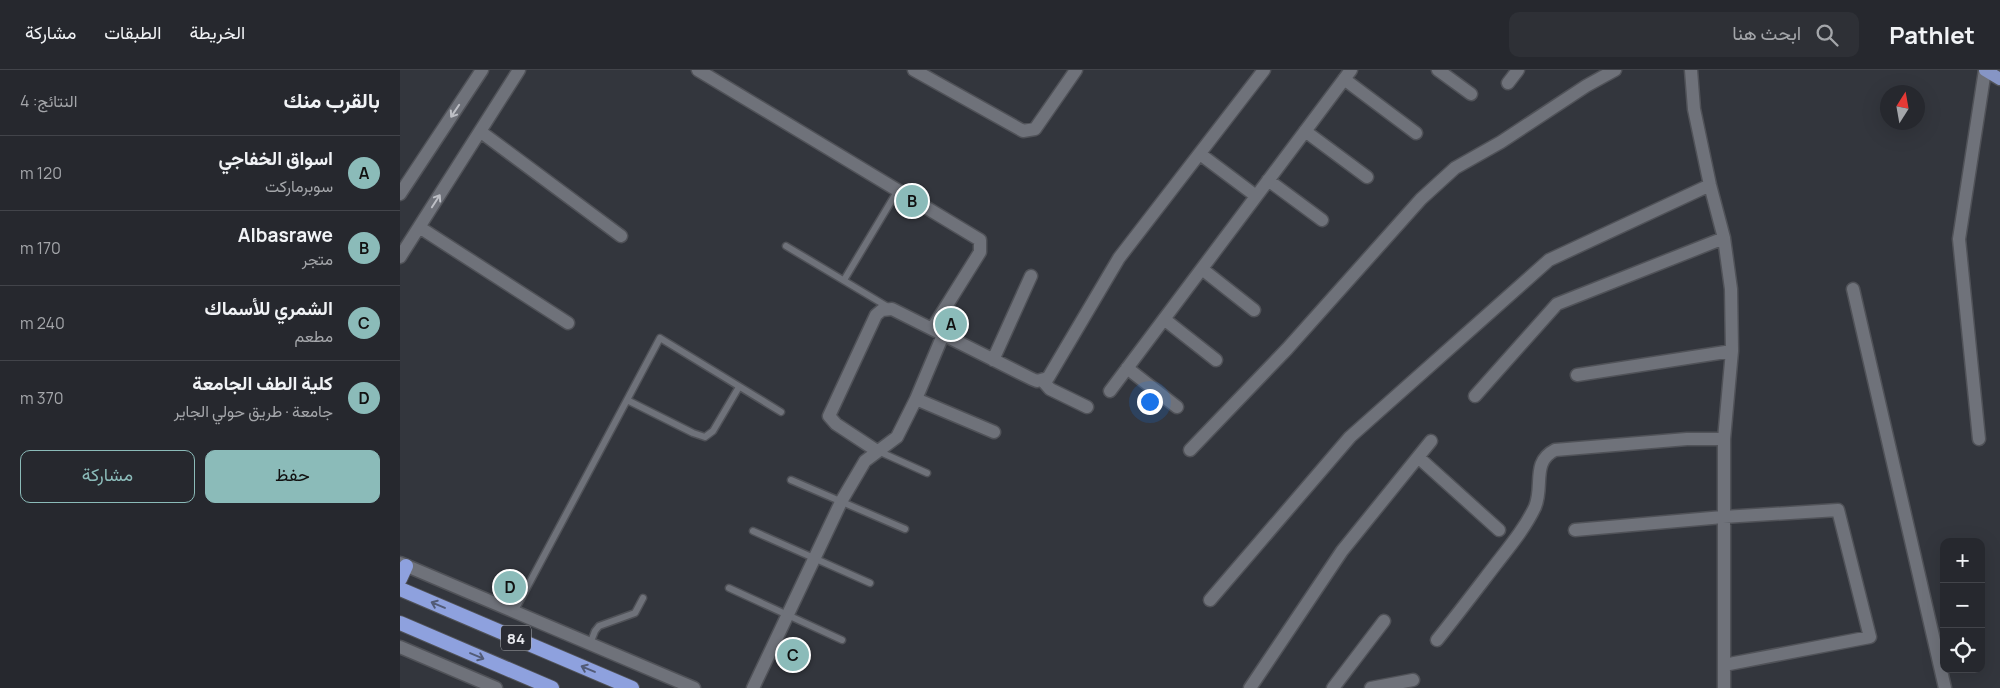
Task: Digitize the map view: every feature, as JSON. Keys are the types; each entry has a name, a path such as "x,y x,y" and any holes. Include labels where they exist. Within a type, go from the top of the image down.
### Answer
{"highway":[{"path":"400,579 403,564"},
{"name":"84","path":"400,589 632,688"},
{"name":"84","path":"400,623 552,688"}],"main road":[{"path":"1985,70 2000,79"}],"street":[{"path":"400,194 482,70"},
{"path":"400,257 520,70"},
{"path":"698,70 976,236 982,245 937,332 916,399 897,436 860,469 842,500 753,688"},
{"path":"914,70 1023,131 1035,129 1076,70"},
{"path":"1043,381 1052,374 1119,258 1264,70"},
{"path":"1438,70 1471,94"},
{"path":"1508,83 1518,70"},
{"path":"1190,450 1287,349 1421,199 1455,168 1501,142 1586,86 1615,70"},
{"path":"1691,70 1694,109 1710,185 1724,238 1731,289 1732,350 1724,439 1724,688"},
{"path":"1979,439 1959,239 1985,70"},
{"path":"1110,391 1347,75 1416,133"},
{"path":"1305,131 1367,177"},
{"path":"481,132 621,236"},
{"path":"1200,154 1256,196"},
{"path":"1268,180 1322,220"},
{"path":"1210,600 1350,437 1549,260 1710,185"},
{"path":"419,227 568,323"},
{"path":"1475,396 1557,304 1724,238"},
{"path":"1202,269 1254,310"},
{"path":"993,360 1031,276"},
{"path":"1853,289 1945,688"},
{"path":"878,451 836,424 830,416 876,316 882,310 892,310 993,360 1038,381 1043,381 1050,388 1087,407"},
{"path":"1164,319 1216,360"},
{"path":"1576,376 1732,350"},
{"path":"1127,368 1177,407"},
{"path":"916,399 994,432"},
{"path":"1437,640 1528,522 1538,499 1540,466 1542,459 1547,454 1555,450 1634,443 1724,439"},
{"path":"1250,688 1342,551 1431,441"},
{"path":"1418,458 1499,530"},
{"path":"1575,530 1723,517 1838,510 1870,638 1724,666"},
{"path":"403,564 694,688"},
{"path":"1334,688 1384,621"},
{"path":"400,646 496,688"},
{"path":"1371,688 1413,680"}],"lane":[{"path":"844,280 898,190"},
{"path":"786,246 892,310"},
{"path":"514,612 660,338 781,412"},
{"path":"627,400 693,433 705,437 712,431 739,387"},
{"path":"878,451 927,473"},
{"path":"791,480 842,500 905,529"},
{"path":"753,531 870,583"},
{"path":"729,588 842,640"},
{"path":"590,644 599,626 629,617 639,608 642,598"}],"place":[{"name":"Albasrawe","path":"912,201"},
{"name":"اسواق الخفاجي","path":"951,324"},
{"name":"كلية الطف الجامعة","path":"510,587"},
{"name":"الشمري للأسماك","path":"793,655"}]}
